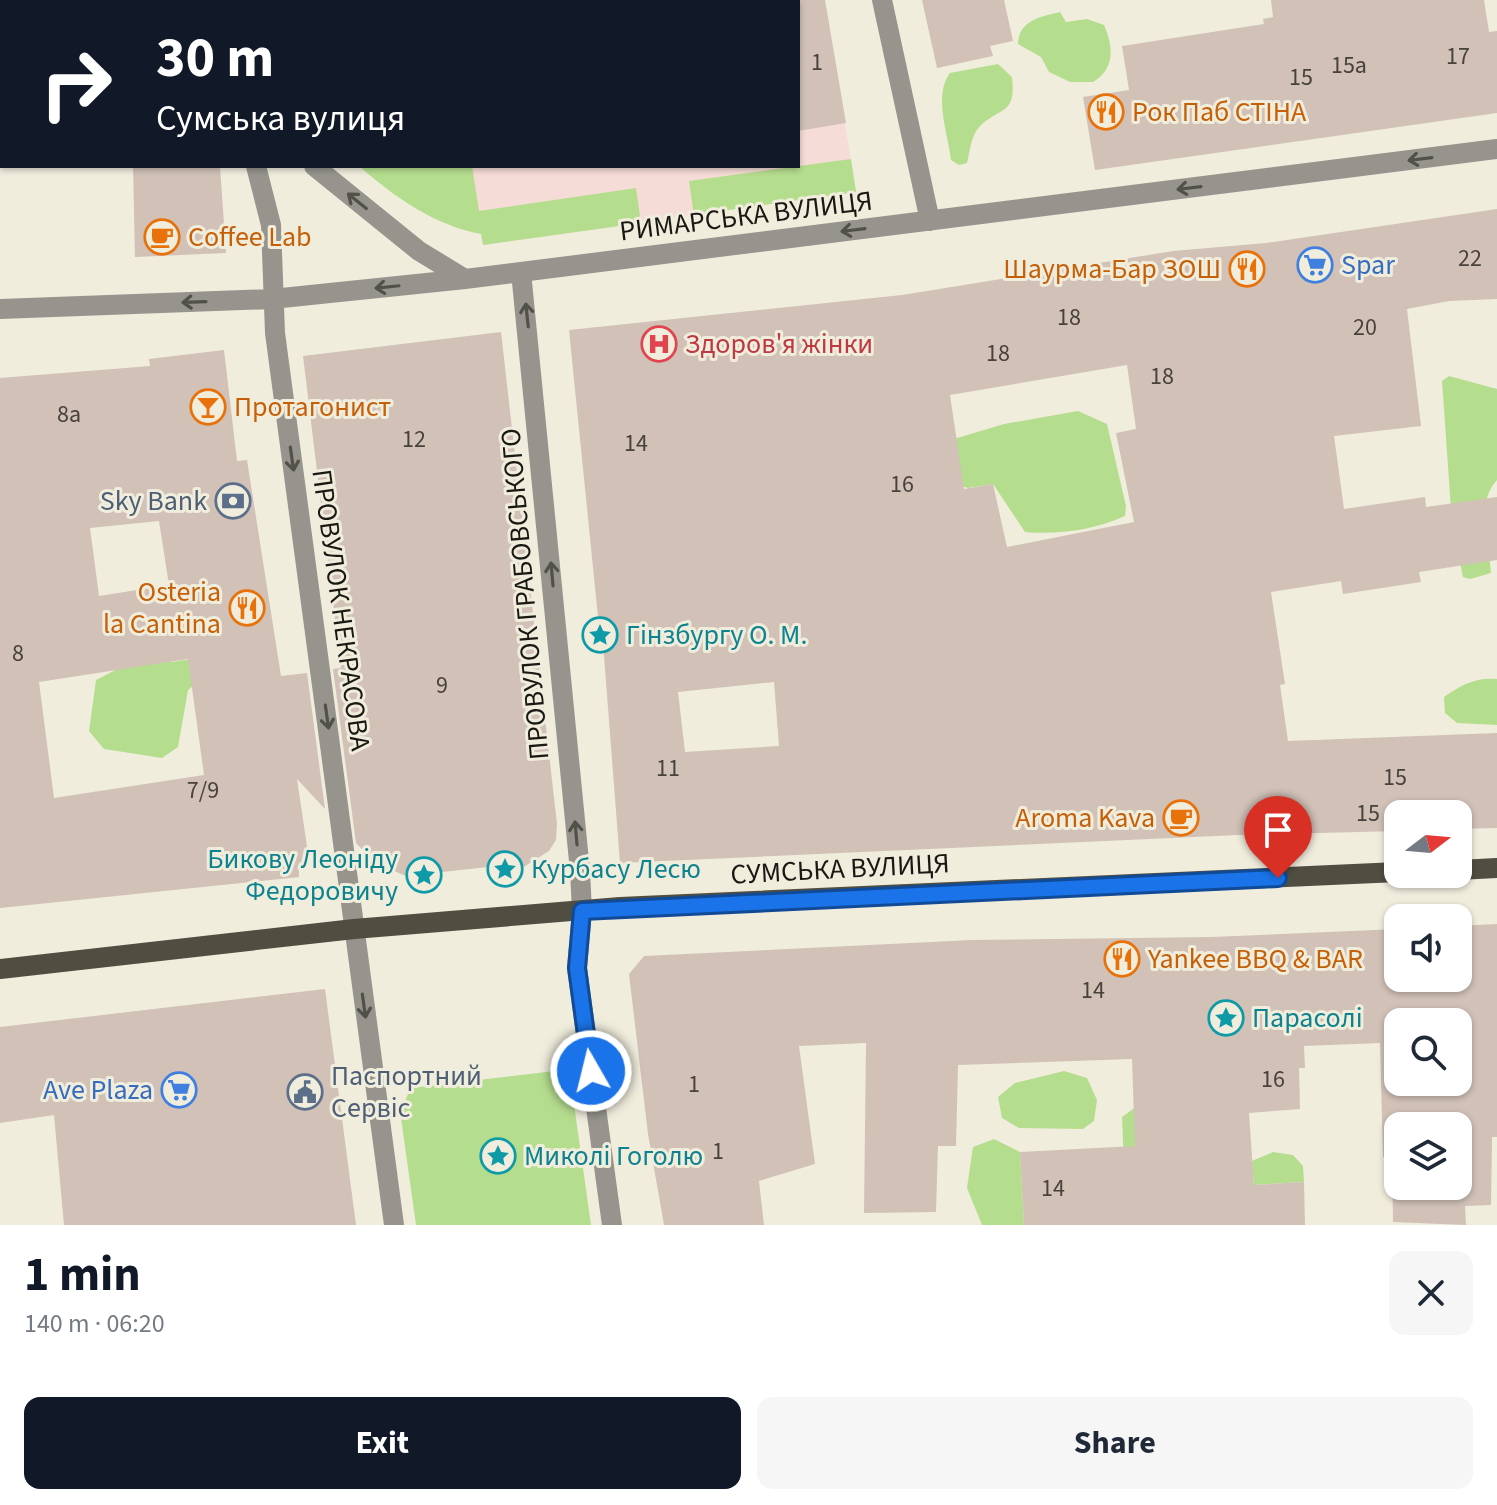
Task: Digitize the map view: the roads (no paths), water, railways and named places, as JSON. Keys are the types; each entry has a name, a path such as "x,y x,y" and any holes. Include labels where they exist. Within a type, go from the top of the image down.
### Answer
{"main road":[{"path":"1472,869 1497,868"},
{"name":"СУМСЬКА ВУЛИЦЯ","path":"0,969 354,929 582,911 1384,873"}],"street":[{"path":"882,0 930,221"},
{"name":"РИМАРСЬКА ВУЛИЦЯ","path":"0,309 272,299 465,279 1497,149"},
{"name":"ПРОВУЛОК НЕКРАСОВА","path":"257,168 271,225 272,299 394,1225"},
{"path":"316,168 419,251 465,279"},
{"name":"ПРОВУЛОК ГРАБОВСЬКОГО","path":"521,272 582,911 577,968 612,1225"}],"place":[{"name":"Рок Паб СТІНА","path":"1106,112"},
{"name":"Coffee Lab","path":"162,237"},
{"name":"Spar","path":"1315,265"},
{"name":"Шаурма-Бар ЗОШ","path":"1247,269"},
{"name":"Здоров'я жінки","path":"659,344"},
{"name":"Протагонист","path":"208,407"},
{"name":"Sky Bank","path":"233,501"},
{"name":"Osteria la Cantina","path":"247,608"},
{"name":"Гінзбургу О. М.","path":"600,635"},
{"name":"Aroma Kava","path":"1181,818"},
{"name":"Курбасу Лесю","path":"505,869"},
{"name":"Бикову Леоніду Федоровичу","path":"424,875"},
{"name":"Yankee BBQ & BAR","path":"1122,959"},
{"name":"Парасолі","path":"1226,1018"},
{"name":"Ave Plaza","path":"179,1090"},
{"name":"Паспортний Сервіс","path":"305,1092"},
{"name":"Миколі Гоголю","path":"498,1156"}]}
